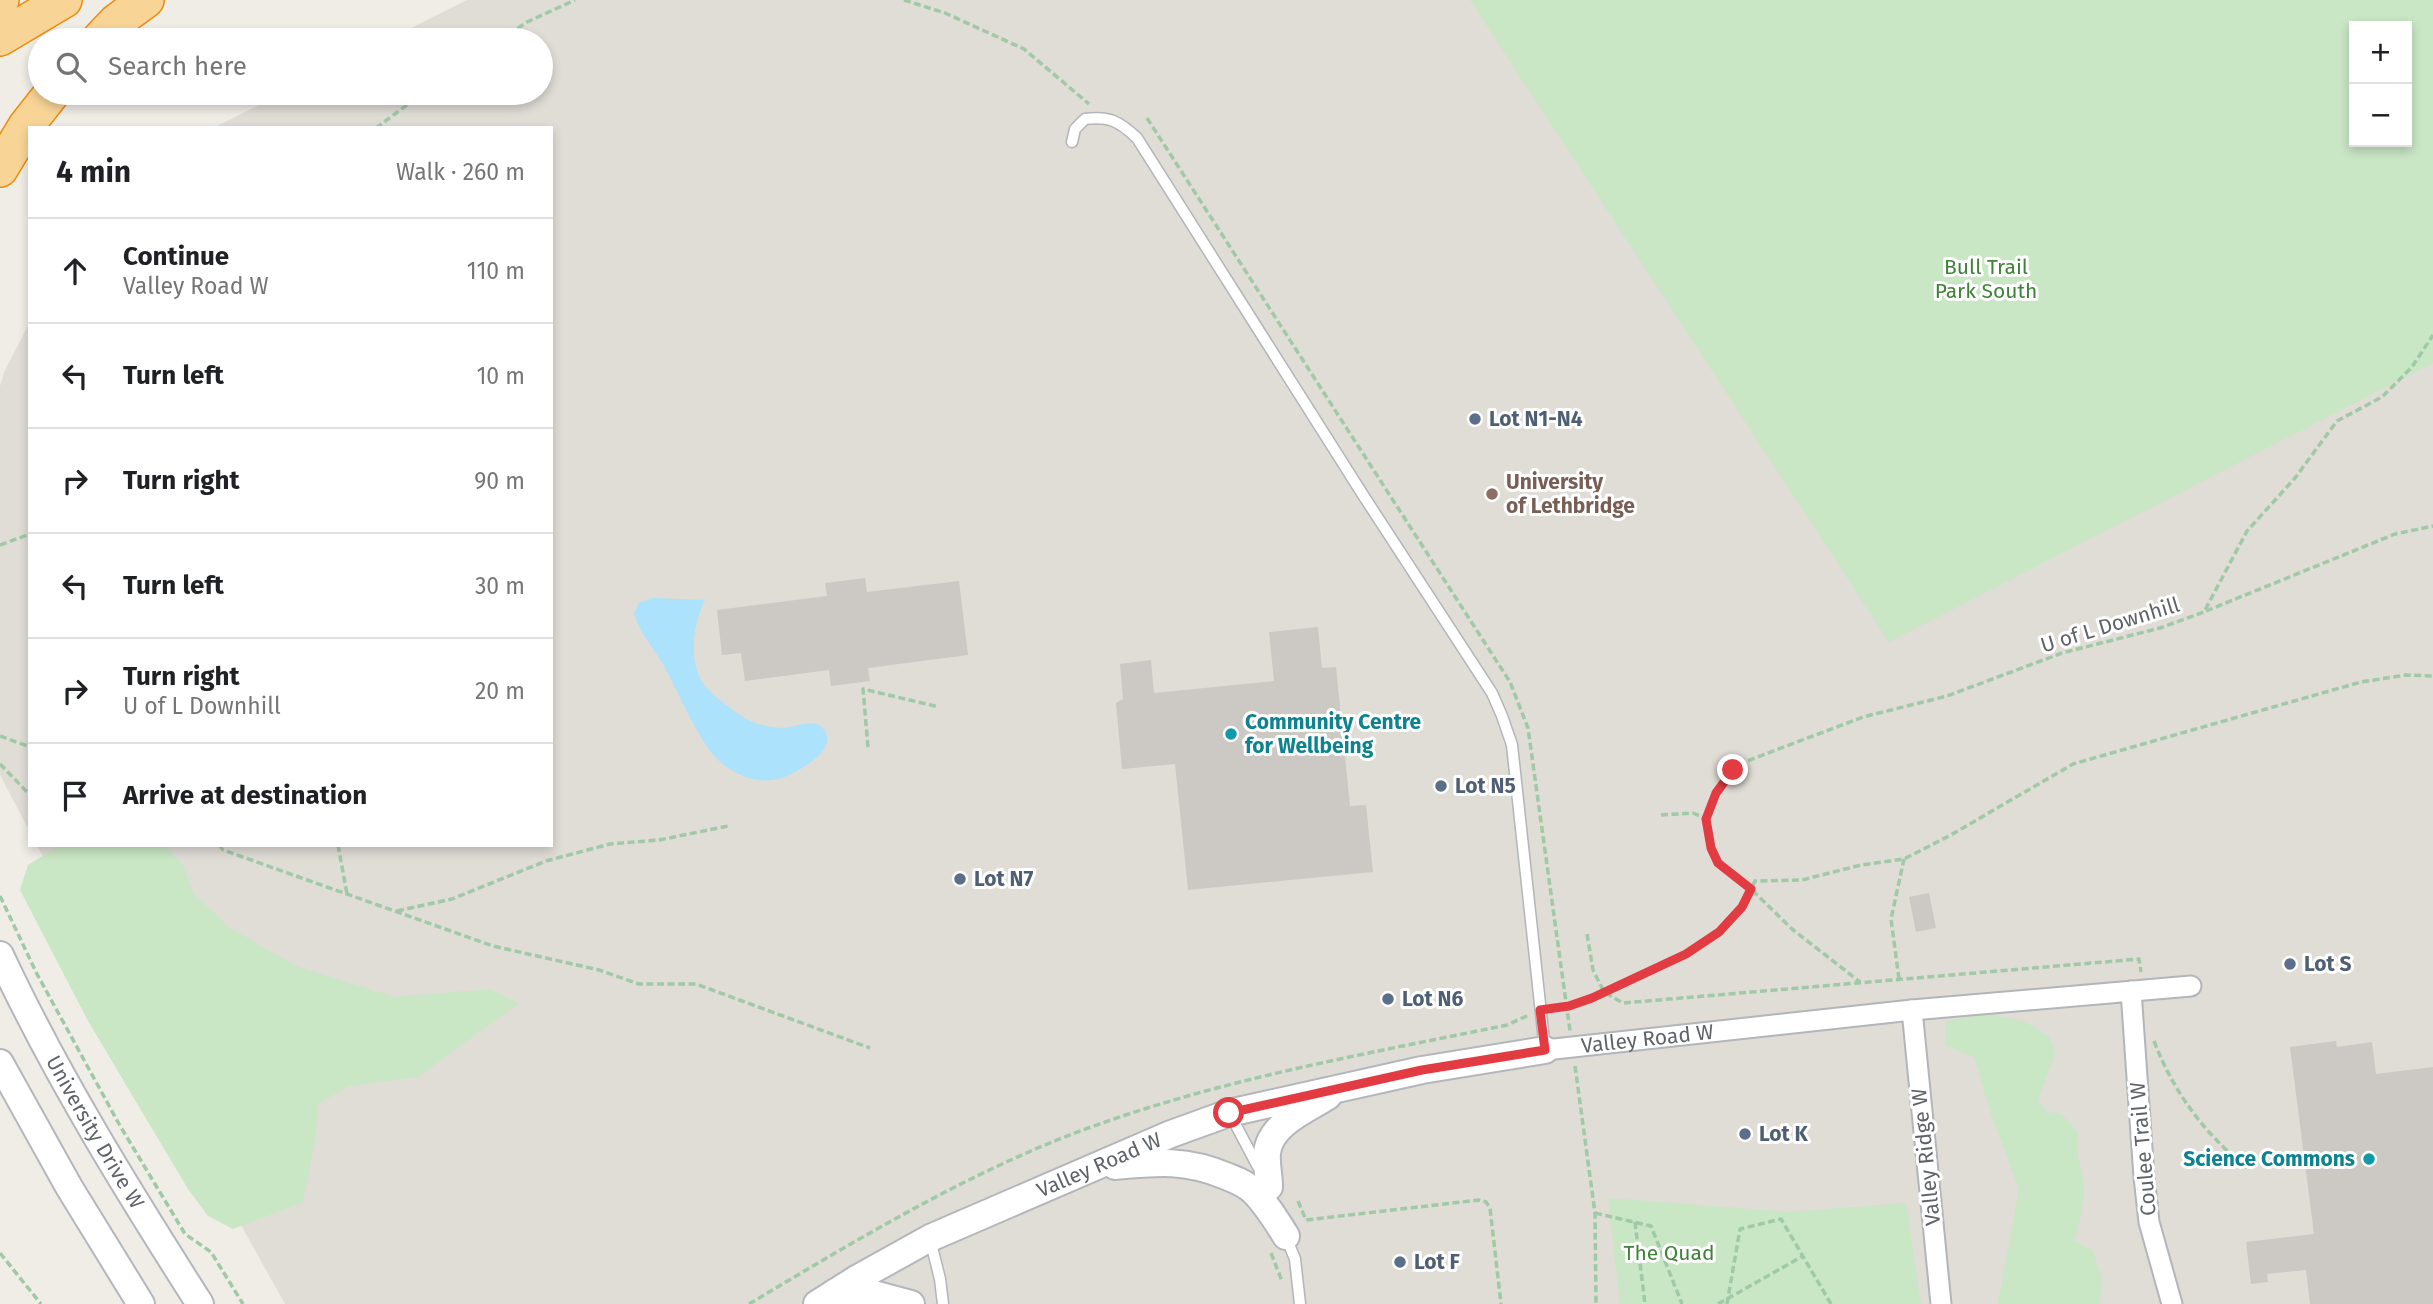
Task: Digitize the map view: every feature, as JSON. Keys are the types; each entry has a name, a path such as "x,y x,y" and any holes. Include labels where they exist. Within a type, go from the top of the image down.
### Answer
{"highway":[{"path":"0,38 64,0"},
{"path":"110,28 146,0"},
{"path":"0,169 26,126 43,105"}],"street":[{"name":"University Drive W","path":"0,955 68,1086 138,1206 200,1304"},
{"name":"Valley Road W","path":"825,1299 930,1238 1171,1134 1229,1113 1346,1086 1422,1070 1545,1050 1912,1010 2191,986"},
{"name":"Coulee Trail W","path":"2137,991 2149,1222 2172,1304"},
{"name":"Valley Ridge W","path":"1912,1010 1941,1304"},
{"path":"0,1063 69,1187 141,1304"},
{"path":"1269,1187 1268,1152 1272,1135 1346,1086"},
{"path":"1089,1169 1166,1161 1212,1170 1252,1189 1286,1236"},
{"path":"825,1299 870,1293 911,1304"}],"lane":[{"path":"1072,142 1075,129 1085,118 1104,117 1124,126 1137,138 1341,461 1492,693 1512,745 1545,1050"},
{"path":"1229,1113 1269,1187 1295,1259 1300,1304"},
{"path":"930,1238 943,1304"}],"path":[{"path":"518,28 575,0"},
{"path":"904,0 945,13 1024,49 1104,117"},
{"path":"379,126 407,105"},
{"path":"1147,118 1510,682 1528,728 1595,1213 1596,1304"},
{"name":"U of L Downhill","path":"1706,819 1716,793 1733,770 1747,761 1863,717 1948,696 2063,653 2160,628 2204,612 2247,531 2295,478 2337,421 2382,397 2412,367 2433,335"},
{"path":"2204,612 2395,534 2433,526"},
{"path":"0,545 28,535"},
{"path":"1540,1010 1567,1007 1686,954 1719,932 1742,907 1755,881 1801,880 1861,865 1904,859 2073,764 2361,682 2406,675 2433,676"},
{"path":"868,747 863,689 939,707"},
{"path":"0,736 28,746"},
{"path":"0,764 28,792"},
{"path":"1661,815 1693,813 1706,819 1711,848 1718,863 1751,889 1792,929 1860,982"},
{"path":"395,912 452,900 546,862 610,844 659,840 728,826"},
{"path":"221,847 493,946 599,970 639,984 696,984 870,1048"},
{"path":"338,847 347,894"},
{"path":"1899,979 1891,919 1904,859"},
{"path":"0,895 37,974 119,1124 185,1234 211,1252 243,1304"},
{"path":"1587,934 1593,970 1604,992 1623,1003 2139,959 2137,991"},
{"path":"2152,1031 2176,1091 2223,1149 2247,1168"},
{"path":"1298,1200 1306,1220 1479,1200 1486,1202 1490,1208 1501,1304"},
{"path":"1595,1213 1651,1226 1682,1304"},
{"path":"1727,1301 1740,1229 1781,1219 1831,1304"},
{"path":"1634,1222 1645,1304"},
{"path":"0,1254 41,1304"},
{"path":"1718,1304 1803,1256"}],"shaded area":[{"name":"University of Lethbridge","path":"467,0 2378,0 2433,12 2433,1304 285,1304 174,1105 38,847 553,847 553,126 217,126 259,105 553,105 553,28 411,28"},
{"path":"28,326 28,828 0,775 0,386 4,372"}],"green space":[{"name":"Bull Trail Park South","path":"1470,0 2433,0 2433,363 1889,642"},
{"path":"58,847 166,847 183,865 193,893 230,928 296,966 394,997 490,989 519,1003 418,1077 349,1086 318,1104 315,1141 303,1202 233,1229 208,1216 188,1189 88,1021 20,890 28,865"},
{"path":"1990,1014 2025,1022 2049,1036 2055,1053 2038,1101 2046,1112 2062,1114 2078,1133 2077,1151 2084,1194 2074,1240 2093,1251 2102,1278 2099,1304 1998,1304 2019,1189 1990,1111 1974,1057 1945,1045 1946,1021"},
{"name":"The Quad","path":"1608,1198 1789,1212 1906,1203 1921,1304 1620,1304"}],"water":[{"path":"653,598 705,600 697,620 694,655 699,676 705,686 737,713 757,724 783,728 818,725 826,733 827,740 820,754 789,775 767,780 746,777 718,760 702,738 636,620 634,613 639,603"}],"building":[{"path":"865,578 867,592 959,581 968,655 868,668 870,681 831,686 829,670 745,681 741,653 722,655 717,610 827,596 825,583"},
{"name":"Community Centre for Wellbeing","path":"1318,627 1322,668 1336,667 1350,806 1366,805 1373,872 1188,890 1175,764 1122,769 1116,703 1123,699 1120,664 1151,660 1154,693 1274,681 1269,632"},
{"path":"1929,893 1936,928 1916,932 1909,897"},
{"name":"Science Commons","path":"2336,1041 2337,1047 2372,1042 2376,1074 2433,1067 2433,1304 2310,1304 2306,1270 2267,1274 2268,1282 2251,1284 2246,1242 2314,1234 2290,1047"}],"place":[{"name":"Lot N1-N4","path":"1475,419"},
{"name":"University of Lethbridge","path":"1492,494"},
{"name":"Community Centre for Wellbeing","path":"1231,734"},
{"name":"Lot N5","path":"1441,786"},
{"name":"Lot N7","path":"960,879"},
{"name":"Lot S","path":"2290,964"},
{"name":"Lot N6","path":"1388,999"},
{"name":"Lot K","path":"1745,1134"},
{"name":"Science Commons","path":"2369,1159"},
{"name":"Lot F","path":"1400,1262"}],"route":[{"path":"1229,1113 1422,1070 1545,1050 1540,1010 1569,1006 1592,998 1686,954 1719,932 1742,907 1751,889 1718,863 1711,848 1706,819 1716,793 1733,770"}]}
